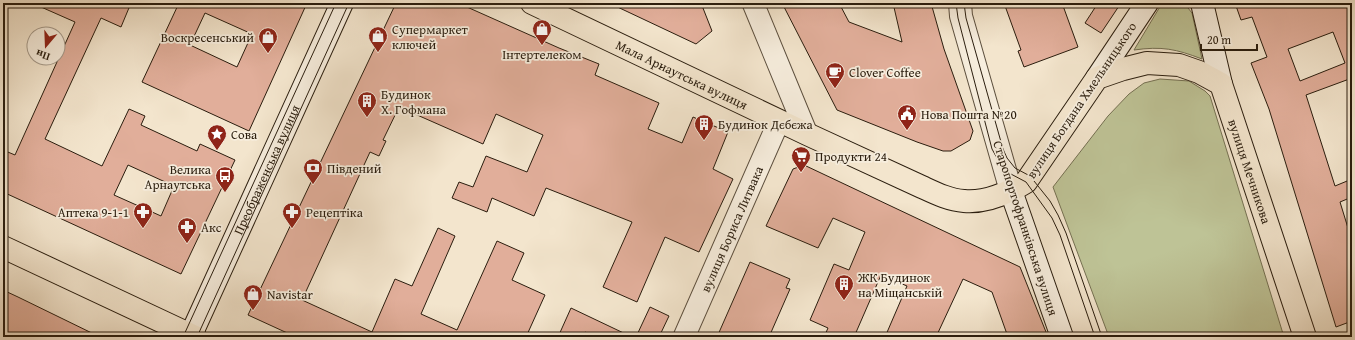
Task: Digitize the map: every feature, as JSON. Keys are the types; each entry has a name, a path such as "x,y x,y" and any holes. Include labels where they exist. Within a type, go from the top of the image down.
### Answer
{"main road":[{"name":"Преображенська вулиця","path":"192,336 342,3"},
{"name":"Мала Арнаутська вулиця","path":"532,3 779,121 941,196 962,201 973,201 986,199 1011,191"},
{"name":"Старопортофранківська вулиця","path":"960,3 961,16 1011,191 1062,337"},
{"name":"вулиця Богдана Хмельницького","path":"1011,191 1026,182 1147,3"},
{"name":"вулиця Мечникова","path":"1202,3 1221,84 1305,337"},
{"path":"1097,78 1147,63 1179,65 1199,72 1221,84"},
{"path":"3,247 192,336"}],"street":[{"path":"753,3 807,134"},
{"name":"вулиця Бориса Литвака","path":"684,337 779,121"}],"green space":[{"path":"1164,3 1184,3 1192,13 1202,59 1169,49 1153,48 1134,50 1161,5"},
{"path":"1160,79 1189,81 1210,96 1284,337 1109,337 1053,187 1108,116 1129,94 1144,83"}],"building":[{"path":"32,3 131,3 121,27 101,18 45,139 102,166 129,109 145,116 141,125 197,151 200,144 235,160 181,274 3,192 3,150 15,155 55,66 66,66 66,42 75,22","holes":["128,165 174,186 161,216 114,195"]},
{"path":"179,3 307,3 249,131 142,82","holes":["205,13 252,34 237,67 190,45"]},
{"path":"396,3 458,3 599,64 595,75 659,103 648,129 682,143 693,117 728,132 713,169 733,179 699,252 665,237 637,302 603,287 632,222 546,188 534,216 492,198 487,212 452,198 459,182 473,187 486,156 527,172 543,135 496,114 483,144 399,107 383,140 386,141 379,156 370,152 302,300 372,332 395,279 412,286 438,228 455,236 421,314 457,330 497,241 524,253 512,280 545,295 526,337 296,337 248,315"},
{"path":"609,3 701,3 712,31 696,44"},
{"path":"782,3 839,3 849,22 902,42 893,3 931,3 944,49 973,131 970,140 951,151 943,151 837,110"},
{"path":"1004,3 1062,3 1078,47 1024,67 1018,51 1021,50"},
{"path":"1098,3 1121,3 1101,33 1085,23"},
{"path":"1235,3 1352,3 1352,78 1306,95 1335,186 1352,179 1352,197 1340,202 1352,241 1352,321 1336,327 1269,109 1251,63 1267,57 1252,17 1241,20","holes":["1333,32 1345,63 1300,81 1288,49"]},
{"path":"804,165 1020,267 1048,337 1008,337 992,292 963,279 936,337 885,337 907,286 881,275 854,337 824,337 828,328 810,320 834,264 849,270 865,232 833,218 818,248 766,226 793,169"},
{"path":"750,262 790,279 786,288 790,289 769,337 717,337"},
{"path":"3,290 18,297 100,337 3,337"},
{"path":"650,307 669,316 659,337 636,337"},
{"path":"571,308 632,337 595,337 585,332 582,337 558,337"}],"tram line":[{"path":"183,337 336,3"},
{"path":"197,337 349,3"},
{"path":"956,3 958,18 992,149 998,160 1009,173 1026,182 1052,218 1060,235 1095,337"},
{"path":"964,3 966,18 1003,149 1007,158 1015,168 1030,176 1050,201 1058,215 1066,233 1102,337"}],"place":[{"name":"Інтертелеком","path":"542,46"},
{"name":"Супермаркет ключей","path":"378,53"},
{"name":"Воскресенський","path":"268,54"},
{"name":"Clover Coffee","path":"835,89"},
{"name":"Будинок Х. Гофмана","path":"367,118"},
{"name":"Нова Пошта №20","path":"907,131"},
{"name":"Будинок Дєбєжа","path":"704,141"},
{"name":"Сова","path":"217,151"},
{"name":"Продукти 24","path":"801,173"},
{"name":"Південий","path":"313,185"},
{"name":"Велика Арнаутська","path":"225,193"},
{"name":"Аптека 9-1-1","path":"143,229"},
{"name":"Рецептіка","path":"292,229"},
{"name":"Акс","path":"187,244"},
{"name":"ЖК Будинок на Міщанській","path":"844,301"},
{"name":"Navistar","path":"253,311"}]}
